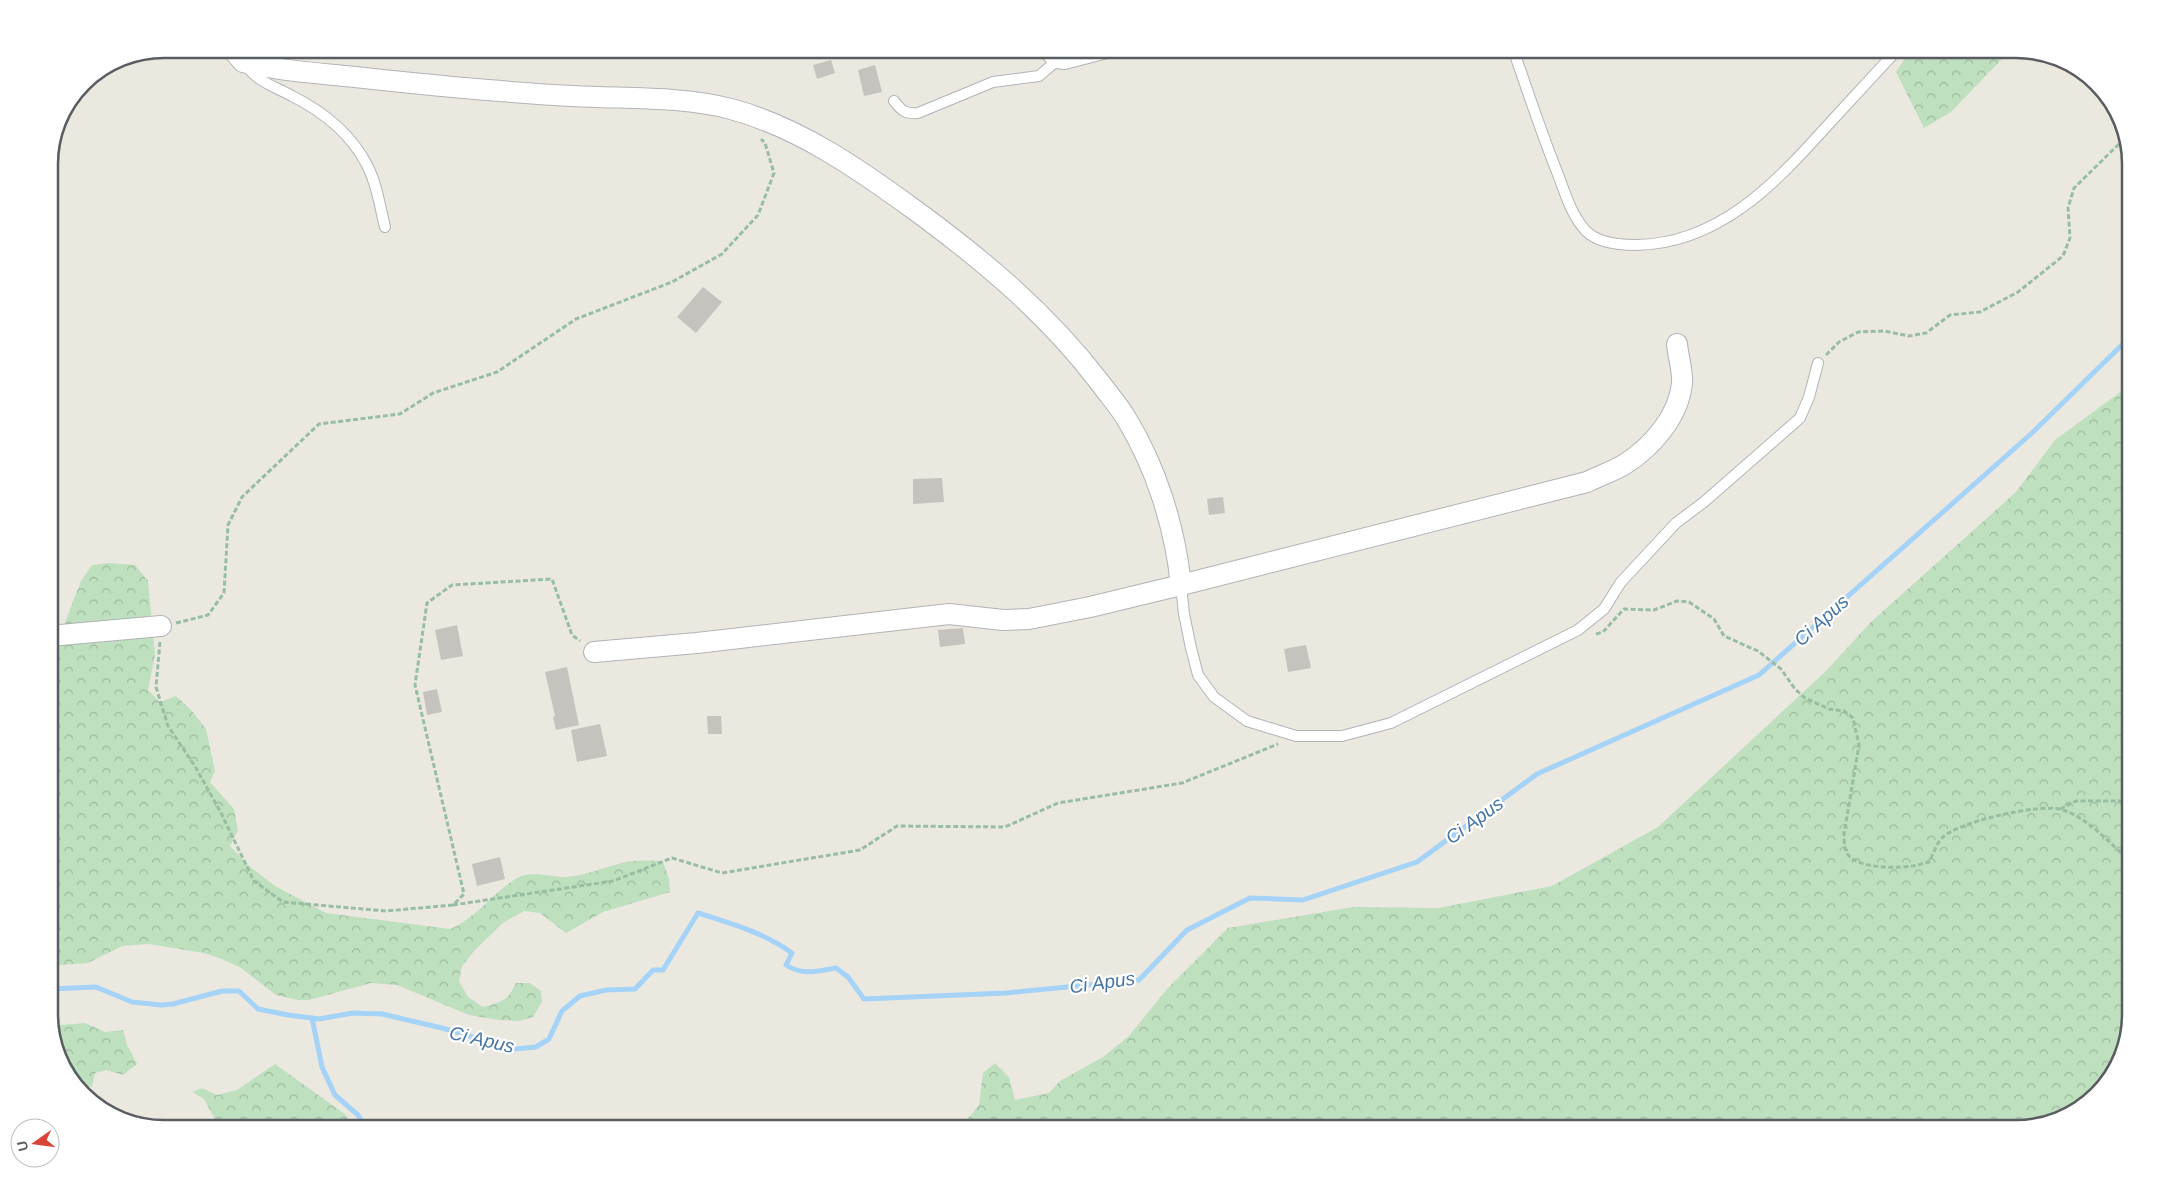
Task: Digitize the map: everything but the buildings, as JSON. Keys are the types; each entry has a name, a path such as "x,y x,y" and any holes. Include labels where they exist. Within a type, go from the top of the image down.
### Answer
{"street":[{"path":"256,58 413,84 574,96 678,101 731,109 791,132 857,168 947,234 988,267 1030,303 1075,350 1126,418 1154,476 1172,529 1181,585"},
{"path":"594,652 717,641 950,614 1003,620 1029,619 1090,607 1181,585 1586,482 1625,464 1641,452 1666,424 1675,407 1682,382 1677,344"},
{"path":"58,635 161,626"}],"lane":[{"path":"240,58 257,78 320,112 356,148 367,165 375,184 385,227"},
{"path":"1050,58 1054,63 1065,64 1088,58"},
{"path":"1515,58 1552,161 1578,222 1588,232 1605,241 1624,245 1647,245 1689,237 1737,212 1783,175 1890,58"},
{"path":"894,101 907,114 918,113 993,82 1039,76 1054,63"},
{"path":"1181,585 1190,648 1198,675 1214,697 1247,721 1296,736 1342,736 1391,724 1578,630 1604,609 1621,582 1676,523 1704,502 1800,418 1809,397 1818,363"}],"path":[{"path":"758,136 765,143 774,173 758,215 722,254 672,282 576,319 497,372 433,393 400,414 319,424 242,497 228,525 224,593 208,615 161,626 156,687 168,726 196,768 254,881 283,902 386,911 453,905 614,881 672,858 722,873 860,850 897,826 1005,827 1058,803 1182,783 1296,736"},
{"path":"1818,363 1839,342 1858,332 1884,331 1909,336 1926,333 1950,315 1980,312 2018,292 2063,256 2070,238 2068,208 2074,188 2119,144"},
{"path":"453,905 464,894 415,685 426,603 452,585 552,579 572,635 594,652"},
{"path":"1578,630 1596,634 1603,632 1624,609 1654,610 1677,602 1689,602 1714,619 1724,636 1758,651 1781,669 1795,689 1805,698 1829,709 1844,711 1853,718 1859,745 1844,834 1844,848 1851,858 1876,866 1917,867 1929,862 1941,839 1952,830 2020,810 2047,808 2060,810 2082,820 2122,854"},
{"path":"2060,810 2076,801 2122,801"}],"green space":[{"path":"1905,58 2004,58 1951,112 1924,128 1896,72"},
{"path":"2121,391 2122,1014 2121,1028 2111,1061 2095,1084 2074,1103 2062,1110 2029,1120 966,1120 979,1105 983,1073 995,1063 1009,1077 1015,1100 1049,1093 1060,1081 1103,1057 1129,1036 1167,989 1228,928 1353,907 1439,908 1552,886 1658,827 1826,671 1871,622 2016,492 2055,440"},
{"path":"109,563 135,565 148,581 155,655 148,690 160,702 176,696 192,711 206,729 215,771 210,782 234,809 238,830 230,846 248,865 275,886 326,913 450,929 476,912 508,884 528,874 566,877 627,862 658,861 663,862 669,879 670,892 603,912 566,933 540,913 524,911 504,922 475,950 462,966 459,981 468,997 483,1007 503,1000 510,994 516,983 530,983 541,991 542,1002 533,1017 520,1021 469,1015 397,985 371,983 309,1000 298,1000 276,995 241,968 222,959 204,953 149,944 122,946 88,963 58,965 58,634 64,625 81,581 92,565"},
{"path":"85,1023 105,1032 123,1030 127,1045 137,1064 123,1075 106,1070 95,1073 92,1087 86,1086 68,1061 63,1048 59,1025"},
{"path":"275,1064 346,1115 349,1120 215,1120 204,1099 192,1092 202,1088 217,1095 237,1090"}],"waterway":[{"name":"Ci Apus","path":"58,989 96,987 132,1002 161,1005 173,1004 222,991 239,991 258,1009 288,1015 319,1019 353,1013 382,1014 442,1028 514,1049 536,1047 549,1039 562,1011 580,996 606,990 635,989 653,970 663,970 698,913 747,929 782,946 792,953 786,965 798,971 810,972 836,968 848,977 864,999 1006,993 1139,980 1187,930 1250,898 1303,900 1417,862 1537,774 1759,675 2032,433 2121,346"},
{"path":"312,1018 322,1067 335,1095 358,1115 361,1120"}]}
